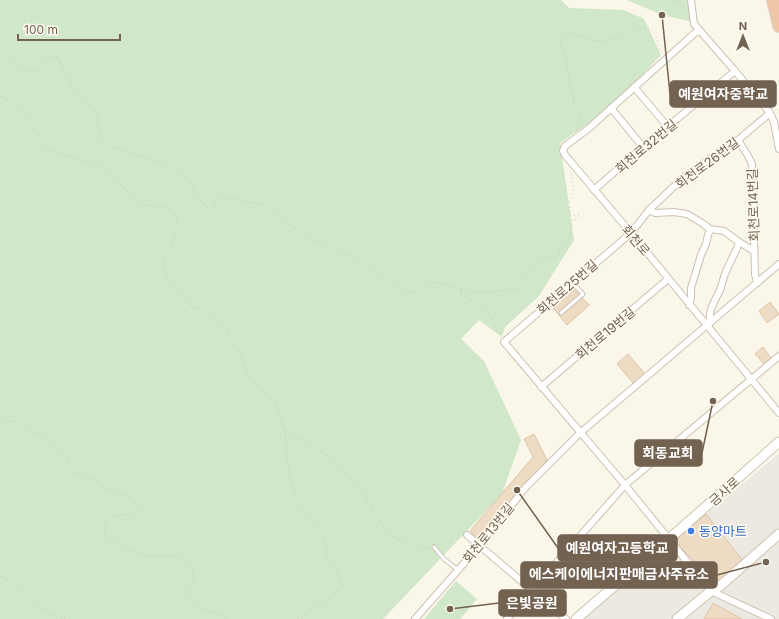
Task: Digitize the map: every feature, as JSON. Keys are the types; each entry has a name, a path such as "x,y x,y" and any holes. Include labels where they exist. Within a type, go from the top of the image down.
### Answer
{"highway":[{"path":"773,0 779,26"}],"main road":[{"name":"금사로","path":"576,619 779,442"},
{"path":"677,619 711,591 719,587 779,534"}],"street":[{"path":"691,0 694,24 770,114 774,122 779,149"},
{"name":"회천로","path":"700,31 696,32 588,129 565,146 563,151 668,279 708,324 779,413"},
{"name":"회천로32번길","path":"594,190 643,147 735,71"},
{"path":"634,87 668,127"},
{"path":"611,108 643,147"},
{"name":"회천로26번길","path":"631,233 650,210 685,176 738,140 770,114"},
{"name":"회천로14번길","path":"738,140 752,164 754,251 755,274 757,282"},
{"name":"회천로14번길","path":"650,210 655,213 674,212 687,214 702,222 710,229 724,231 754,251"},
{"path":"689,304 691,288 710,229"},
{"name":"회천로25번길","path":"504,342 631,233"},
{"name":"회천로14번길","path":"708,324 712,305 721,288 725,274 739,242"},
{"path":"708,324 779,264"},
{"name":"회천로19번길","path":"541,387 668,279"},
{"name":"회천로13번길","path":"415,619 480,546 526,487 580,433 708,324"},
{"path":"504,342 625,485 711,591 771,619"},
{"path":"508,619 625,485 779,356"},
{"path":"467,534 566,619"}],"lane":[{"path":"561,313 583,294 573,283"},
{"path":"434,547 444,559 458,570"}],"path":[{"path":"673,0 693,10"},
{"path":"0,45 28,71 36,71 46,60 54,56 59,57 62,69 80,98 84,103 97,112 98,130 104,143 111,147 168,165 186,179 208,208 213,209 218,199 222,197 261,204 282,220 319,242 378,270 404,293 434,283 449,284 461,289 461,293 479,304 488,312 504,342"},
{"path":"0,96 12,102 28,118 43,145 51,150 100,166 107,174 134,195 141,204 165,208 174,213 177,221 175,235 164,261 164,269 167,277 181,298 190,305 201,309 224,327 243,359 248,377 268,394 274,403 282,418 285,430 287,460 296,501 317,523 328,557 338,573 342,584 336,594 297,619"},
{"path":"0,418 18,422 62,451 75,474 87,479 95,477 101,487 121,492 136,501 141,508 134,510 131,515 115,515 107,520 104,530 105,536 143,556 177,557 188,562 194,579 185,590 186,596 196,605 227,619"},
{"path":"285,430 328,456 363,493 388,534 425,549 434,547"},
{"path":"0,576 12,582 19,592 29,601 40,608 47,610 49,614 65,619"}],"shaded area":[{"path":"779,453 779,619 582,619"}],"green space":[{"path":"0,0 561,0 569,8 624,10 644,19 661,55 611,108 560,143 574,240 539,296 505,327 502,337 479,320 461,339 484,361 521,440 502,494 383,619 0,619"},
{"path":"627,0 693,0 693,22 662,15"},
{"path":"456,581 477,599 460,619 424,619"}],"building":[{"path":"572,287 589,305 567,325 551,305"},
{"path":"770,302 779,314 767,323 759,311"},
{"path":"763,347 771,358 764,364 755,354"},
{"path":"628,354 645,374 634,384 617,364"},
{"path":"534,434 547,460 479,540 470,531 533,457 524,439"},
{"path":"706,514 743,561 717,584 675,542 675,540"},
{"path":"713,603 742,619 704,619"}],"place":[{"name":"예원여자중학교","path":"662,15"},
{"name":"회동교회","path":"713,401"},
{"name":"예원여자고등학교","path":"517,490"},
{"name":"동양마트","path":"691,531"},
{"name":"에스케이에너지판매금사주유소","path":"766,562"},
{"name":"은빛공원","path":"450,609"}]}
